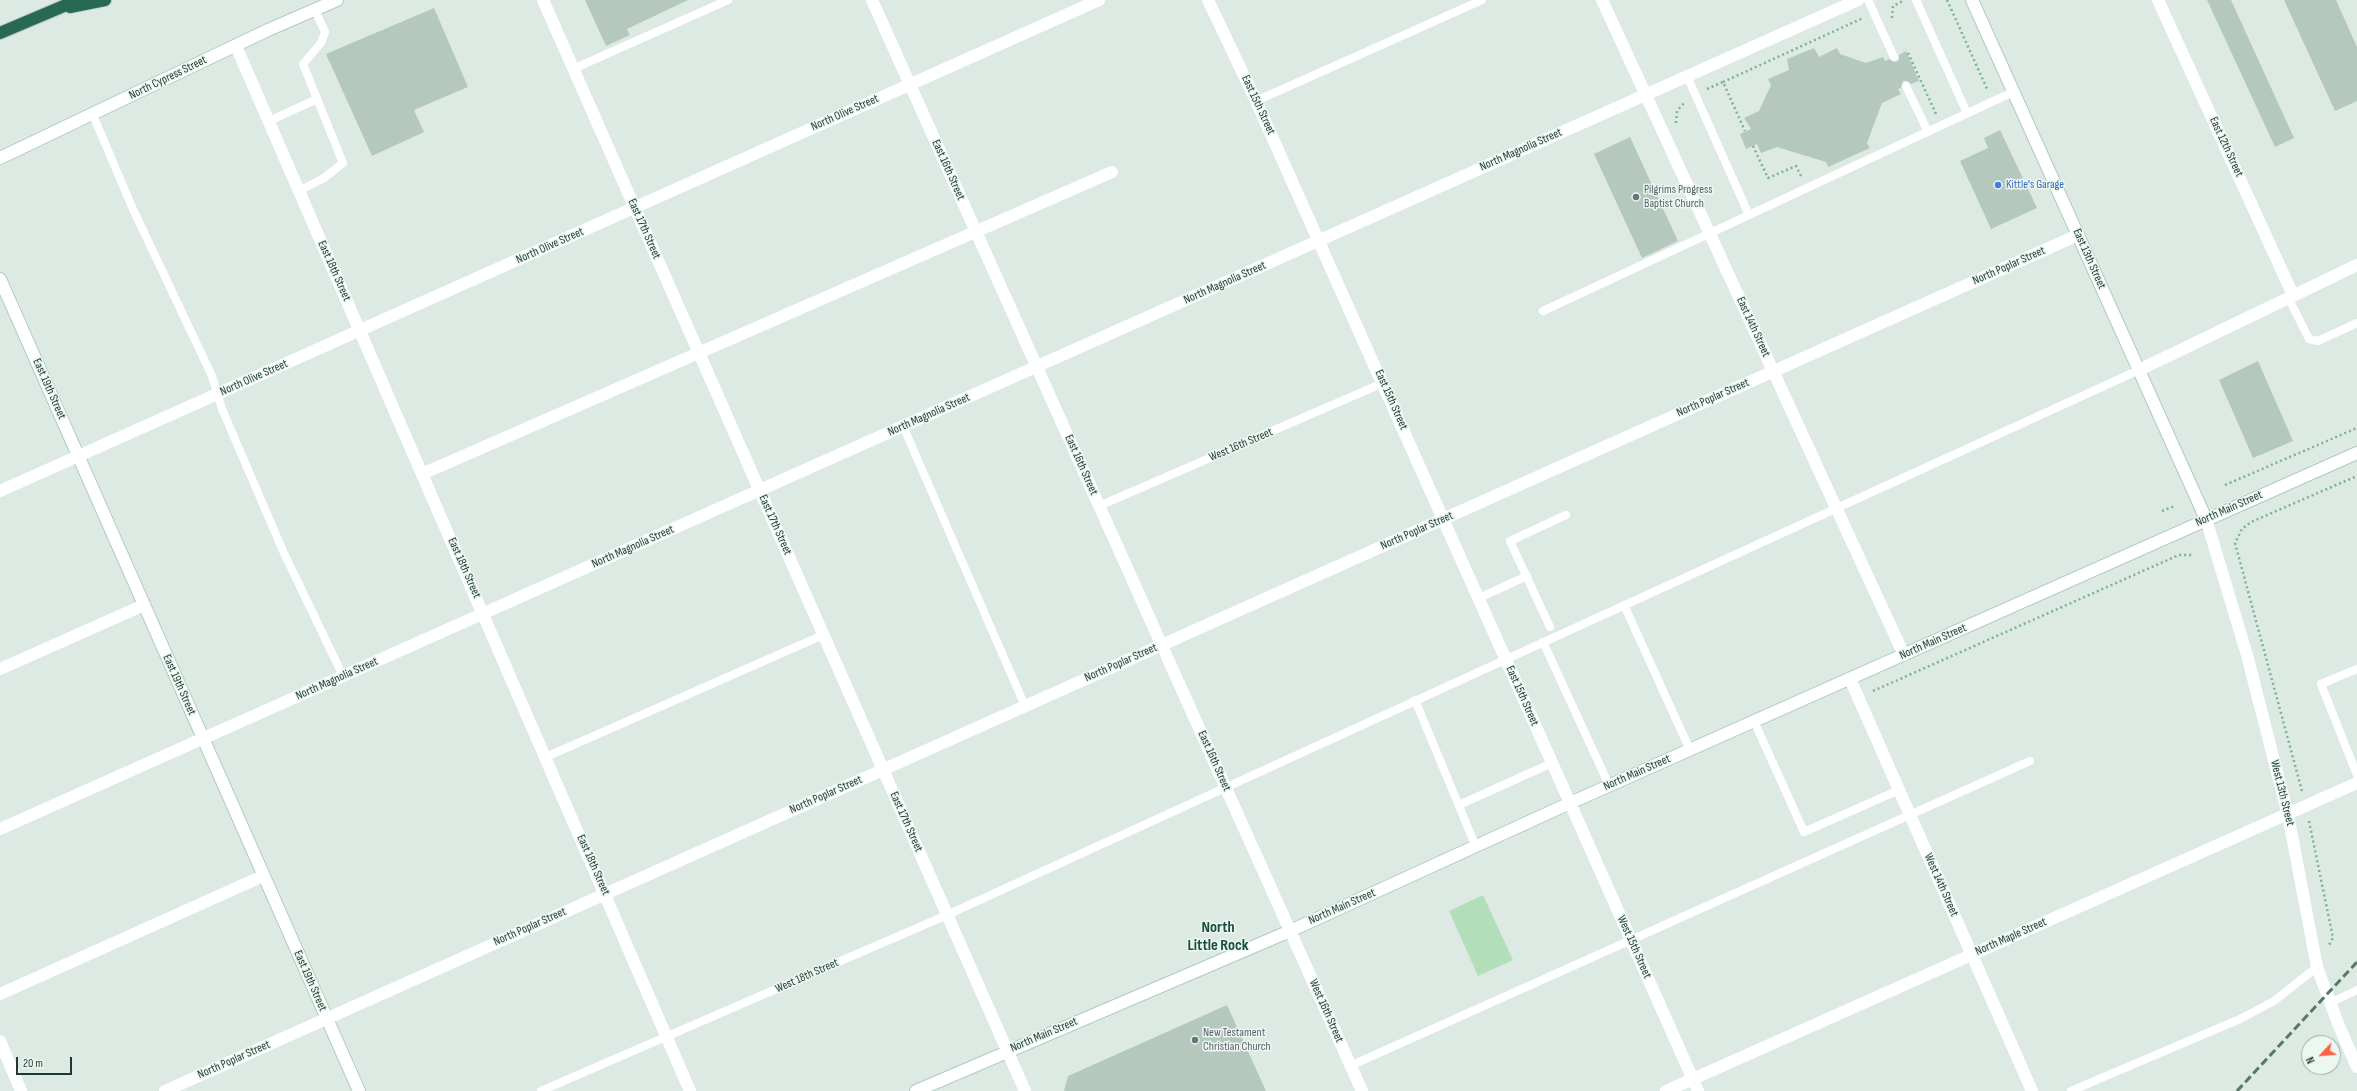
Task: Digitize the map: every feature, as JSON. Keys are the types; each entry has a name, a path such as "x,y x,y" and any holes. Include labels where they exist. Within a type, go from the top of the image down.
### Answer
{"highway":[{"path":"0,33 78,0"},
{"path":"47,12 105,0"}],"street":[{"name":"North Cypress Street","path":"0,158 236,46 337,0"},
{"name":"East 17th Street","path":"543,0 1025,1091"},
{"name":"East 16th Street","path":"872,0 1290,931"},
{"name":"North Olive Street","path":"0,491 1099,0"},
{"name":"East 15th Street","path":"1208,0 1256,101 1570,803"},
{"name":"East 14th Street","path":"1602,0 1904,655"},
{"name":"North Magnolia Street","path":"0,829 1858,0"},
{"name":"East 13th Street","path":"1972,0 2206,518"},
{"name":"East 12th Street","path":"2158,0 2291,296"},
{"name":"East 18th Street","path":"236,46 606,894 690,1091"},
{"path":"422,474 1112,172"},
{"name":"North Poplar Street","path":"165,1091 2078,235"},
{"path":"2139,370 2357,265"},
{"name":"East 19th Street","path":"0,279 359,1091"},
{"name":"North Main Street","path":"916,1091 1290,931 1570,803 1904,655 2206,518 2357,453"},
{"name":"West 13th Street","path":"2206,518 2247,656 2288,815 2317,967 2330,1003 2357,1067"},
{"path":"0,669 144,605"},
{"name":"West 14th Street","path":"1850,679 2032,1091"},
{"name":"North Maple Street","path":"1666,1091 2357,783"},
{"name":"West 15th Street","path":"1570,803 1698,1091"},
{"path":"0,994 263,876"},
{"name":"West 16th Street","path":"1290,931 1362,1091"},
{"path":"0,1042 21,1091"}],"lane":[{"path":"573,69 728,0"},
{"path":"1256,101 1482,0"},
{"path":"1868,0 1894,57"},
{"path":"1916,0 1967,114"},
{"path":"299,191 324,178 343,163 303,64 321,43 325,32 315,10"},
{"path":"1687,76 1749,215"},
{"path":"1906,86 1928,132"},
{"path":"1542,311 2013,92"},
{"path":"269,121 317,99"},
{"path":"93,115 132,207 212,376 217,394 283,551 343,676"},
{"path":"2291,296 2309,339 2318,341 2357,323"},
{"name":"West 18th Street","path":"541,1091 668,1037 947,914 2139,370"},
{"name":"West 16th Street","path":"1099,506 1383,383"},
{"path":"903,426 1025,706"},
{"path":"1550,627 1510,541 1566,515"},
{"path":"1479,598 1527,576"},
{"path":"1624,605 1690,750"},
{"path":"546,757 823,635"},
{"path":"1543,642 1609,786"},
{"path":"2357,669 2321,684 2357,775"},
{"path":"1415,700 1476,847"},
{"path":"1754,721 1804,832 1899,790"},
{"path":"1350,1066 2030,761"},
{"path":"1459,805 1552,763"},
{"path":"2071,1091 2240,1019 2274,1001 2317,967"},
{"path":"2330,1003 2357,990"}],"path":[{"path":"1895,25 1892,18 1893,6 1904,0"},
{"path":"1947,0 1993,101"},
{"path":"1723,82 1864,17 1868,24"},
{"path":"1905,46 1942,125"},
{"path":"1753,146 1768,178 1796,166 1804,182"},
{"path":"2225,485 2357,428"},
{"path":"2317,967 2333,938 2306,806 2234,543 2242,529 2251,522 2357,476"},
{"path":"2162,511 2175,506"},
{"path":"1873,691 2179,555 2194,555"}],"green space":[{"path":"1483,895 1513,960 1478,976 1449,911"}],"building":[{"path":"585,0 688,0 627,29 630,35 606,46"},
{"path":"2207,0 2231,0 2294,138 2275,147"},
{"path":"2284,0 2336,0 2357,47 2357,101 2335,111"},
{"path":"434,8 468,87 414,110 424,132 372,156 326,54"},
{"path":"1814,48 1819,57 1837,48 1840,54 1866,63 1883,57 1885,61 1889,59 1896,62 1899,60 1899,55 1906,51 1919,81 1911,84 1907,81 1903,81 1901,88 1898,89 1901,94 1882,103 1867,143 1870,148 1828,167 1826,162 1777,147 1761,153 1757,144 1746,149 1740,134 1751,129 1744,118 1759,111 1771,85 1768,79 1789,70 1787,59"},
{"name":"Kittle's Garage","path":"2000,130 2037,208 1991,229 1960,161 1988,148 1984,138"},
{"name":"Pilgrims Progress Baptist Church","path":"1630,137 1678,241 1642,258 1594,154"},
{"path":"2258,361 2293,441 2253,458 2219,380"},
{"name":"New Testament Christian Church","path":"1227,1005 1266,1091 1064,1091 1068,1076"}],"railway":[{"path":"2237,1091 2357,962"}],"place":[{"name":"Kittle's Garage","path":"1998,185"},
{"name":"Pilgrims Progress Baptist Church","path":"1636,197"},
{"name":"New Testament Christian Church","path":"1195,1040"}],"district":[{"name":"North Little Rock","path":"1218,937"}]}
